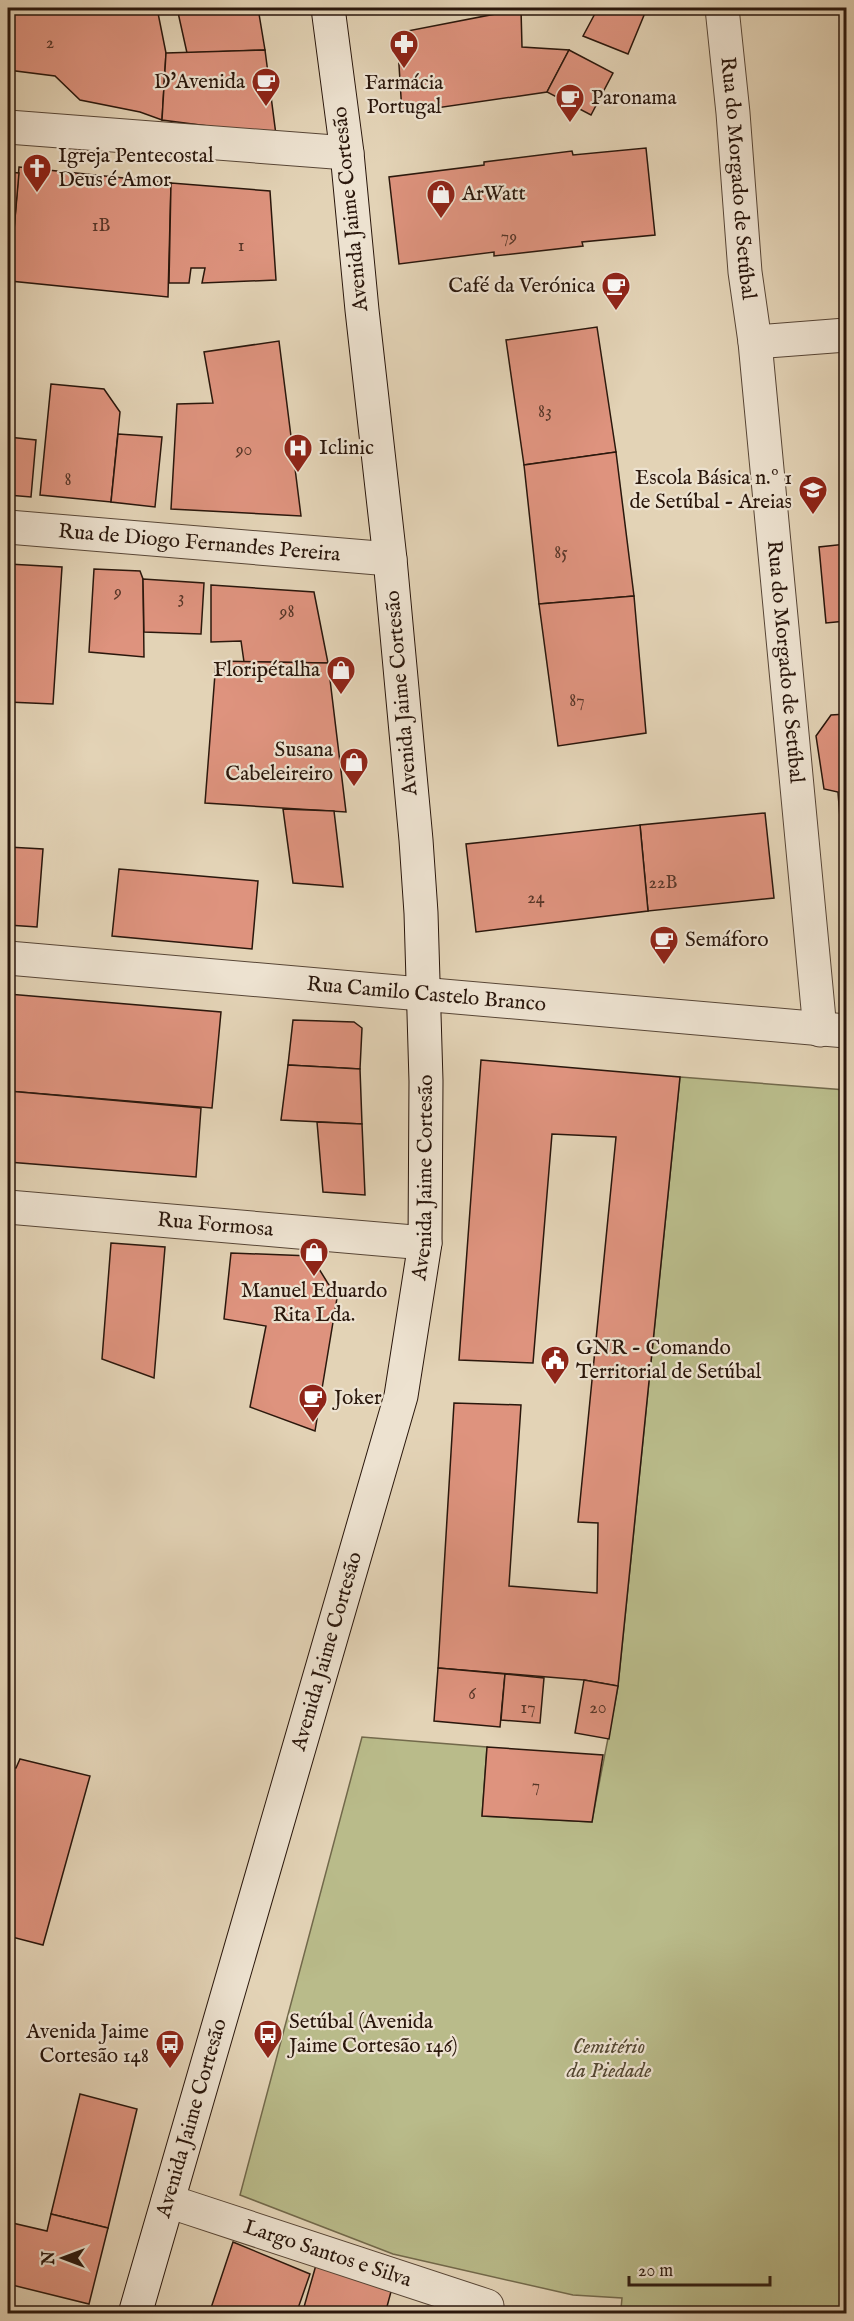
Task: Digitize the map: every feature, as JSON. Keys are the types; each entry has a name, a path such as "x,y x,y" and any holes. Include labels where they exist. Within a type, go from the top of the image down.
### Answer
{"street":[{"name":"Avenida Jaime Cortesão","path":"135,2313 401,1396 425,1243 426,1081 416,840 390,560 347,153 328,8"},
{"name":"Rua do Morgado de Setúbal","path":"729,12 745,272 755,342 833,1031"},
{"path":"8,127 347,153"},
{"path":"755,342 846,335"},
{"name":"Rua de Diogo Fernandes Pereira","path":"8,527 390,560"},
{"name":"Rua Camilo Castelo Branco","path":"8,958 833,1031"},
{"name":"Rua Formosa","path":"8,1207 425,1243"},
{"name":"Largo Santos e Silva","path":"168,2201 488,2306"}],"green space":[{"name":"Cemitério da Piedade","path":"680,1077 846,1090 846,2313 668,2314 621,2309 622,2298 573,2295 393,2254 240,2195 362,1737 487,1747 482,1816 592,1822 618,1686"}],"building":[{"path":"8,8 157,8 166,53 162,120 140,112 80,100 55,76 8,70"},
{"path":"177,8 258,8 265,50 187,53"},
{"path":"598,8 647,8 628,54 583,36"},
{"path":"521,9 522,47 569,50 547,92 402,113 397,33"},
{"path":"265,50 276,135 162,120 166,53"},
{"path":"569,50 613,73 591,115 547,92"},
{"path":"646,148 655,235 582,242 583,246 494,256 494,252 399,264 389,177 572,151 573,155"},
{"path":"19,167 171,183 168,297 10,281"},
{"path":"8,172 19,173 11,264 8,263"},
{"path":"171,183 270,191 276,280 202,283 205,268 191,268 189,283 169,283"},
{"path":"597,327 616,452 524,465 506,340"},
{"path":"279,341 301,516 171,509 177,404 213,403 204,352"},
{"path":"51,384 104,389 120,412 111,502 40,495"},
{"path":"118,434 162,437 155,507 111,502"},
{"path":"8,437 36,440 31,497 8,495"},
{"path":"616,452 634,596 539,604 524,465"},
{"path":"846,544 846,621 826,623 819,547"},
{"path":"8,564 62,567 53,704 8,702"},
{"path":"94,569 140,571 143,579 144,657 89,652"},
{"path":"143,579 204,583 201,634 144,632"},
{"path":"211,585 314,592 328,663 244,662 241,641 211,642"},
{"path":"634,596 646,733 558,746 539,604"},
{"path":"216,661 328,663 346,812 205,803"},
{"path":"846,714 846,896 838,792 824,789 816,736 831,715"},
{"path":"283,809 334,811 343,887 293,883"},
{"path":"765,813 774,898 648,911 640,825"},
{"path":"640,825 648,911 476,932 466,844"},
{"path":"8,847 43,849 37,927 8,925"},
{"path":"119,869 258,881 252,949 112,936"},
{"path":"8,994 221,1012 212,1108 8,1091"},
{"path":"293,1020 354,1022 362,1028 360,1069 288,1065"},
{"path":"481,1060 680,1077 618,1686 584,1680 438,1668 454,1403 521,1405 509,1586 597,1593 598,1523 578,1522 616,1137 552,1134 533,1363 459,1360"},
{"path":"288,1065 360,1069 362,1124 281,1120"},
{"path":"8,1091 201,1108 196,1177 8,1162"},
{"path":"317,1122 362,1124 365,1195 323,1192"},
{"path":"111,1243 165,1247 154,1378 102,1359"},
{"path":"231,1253 311,1256 337,1298 315,1431 250,1407 266,1326 224,1319"},
{"path":"438,1668 505,1674 500,1727 434,1721"},
{"path":"505,1674 544,1678 540,1723 501,1720"},
{"path":"584,1680 618,1686 609,1739 575,1733"},
{"path":"487,1747 603,1755 592,1822 482,1816"},
{"path":"20,1759 90,1776 43,1945 8,1936 8,1767 16,1768"},
{"path":"80,2094 137,2109 108,2228 51,2214"},
{"path":"51,2214 108,2228 89,2304 8,2284 8,2222 47,2231"},
{"path":"233,2242 310,2274 296,2314 209,2314"},
{"path":"316,2265 392,2288 385,2314 302,2314"}],"place":[{"name":"Farmácia Portugal","path":"404,70"},
{"name":"D'Avenida","path":"266,108"},
{"name":"Paronama","path":"570,124"},
{"name":"Igreja Pentecostal Deus é Amor","path":"37,194"},
{"name":"ArWatt","path":"441,220"},
{"name":"Café da Verónica","path":"616,312"},
{"name":"Iclinic","path":"298,474"},
{"name":"Escola Básica n.º 1 de Setúbal - Areias","path":"813,516"},
{"name":"Floripétalha","path":"341,696"},
{"name":"Susana Cabeleireiro","path":"354,788"},
{"name":"Semáforo","path":"664,966"},
{"name":"Manuel Eduardo Rita Lda.","path":"314,1278"},
{"name":"GNR - Comando Territorial de Setúbal","path":"555,1386"},
{"name":"Joker","path":"313,1424"},
{"name":"Setúbal (Avenida Jaime Cortesão 146)","path":"268,2060"},
{"name":"Avenida Jaime Cortesão 148","path":"170,2070"}]}
